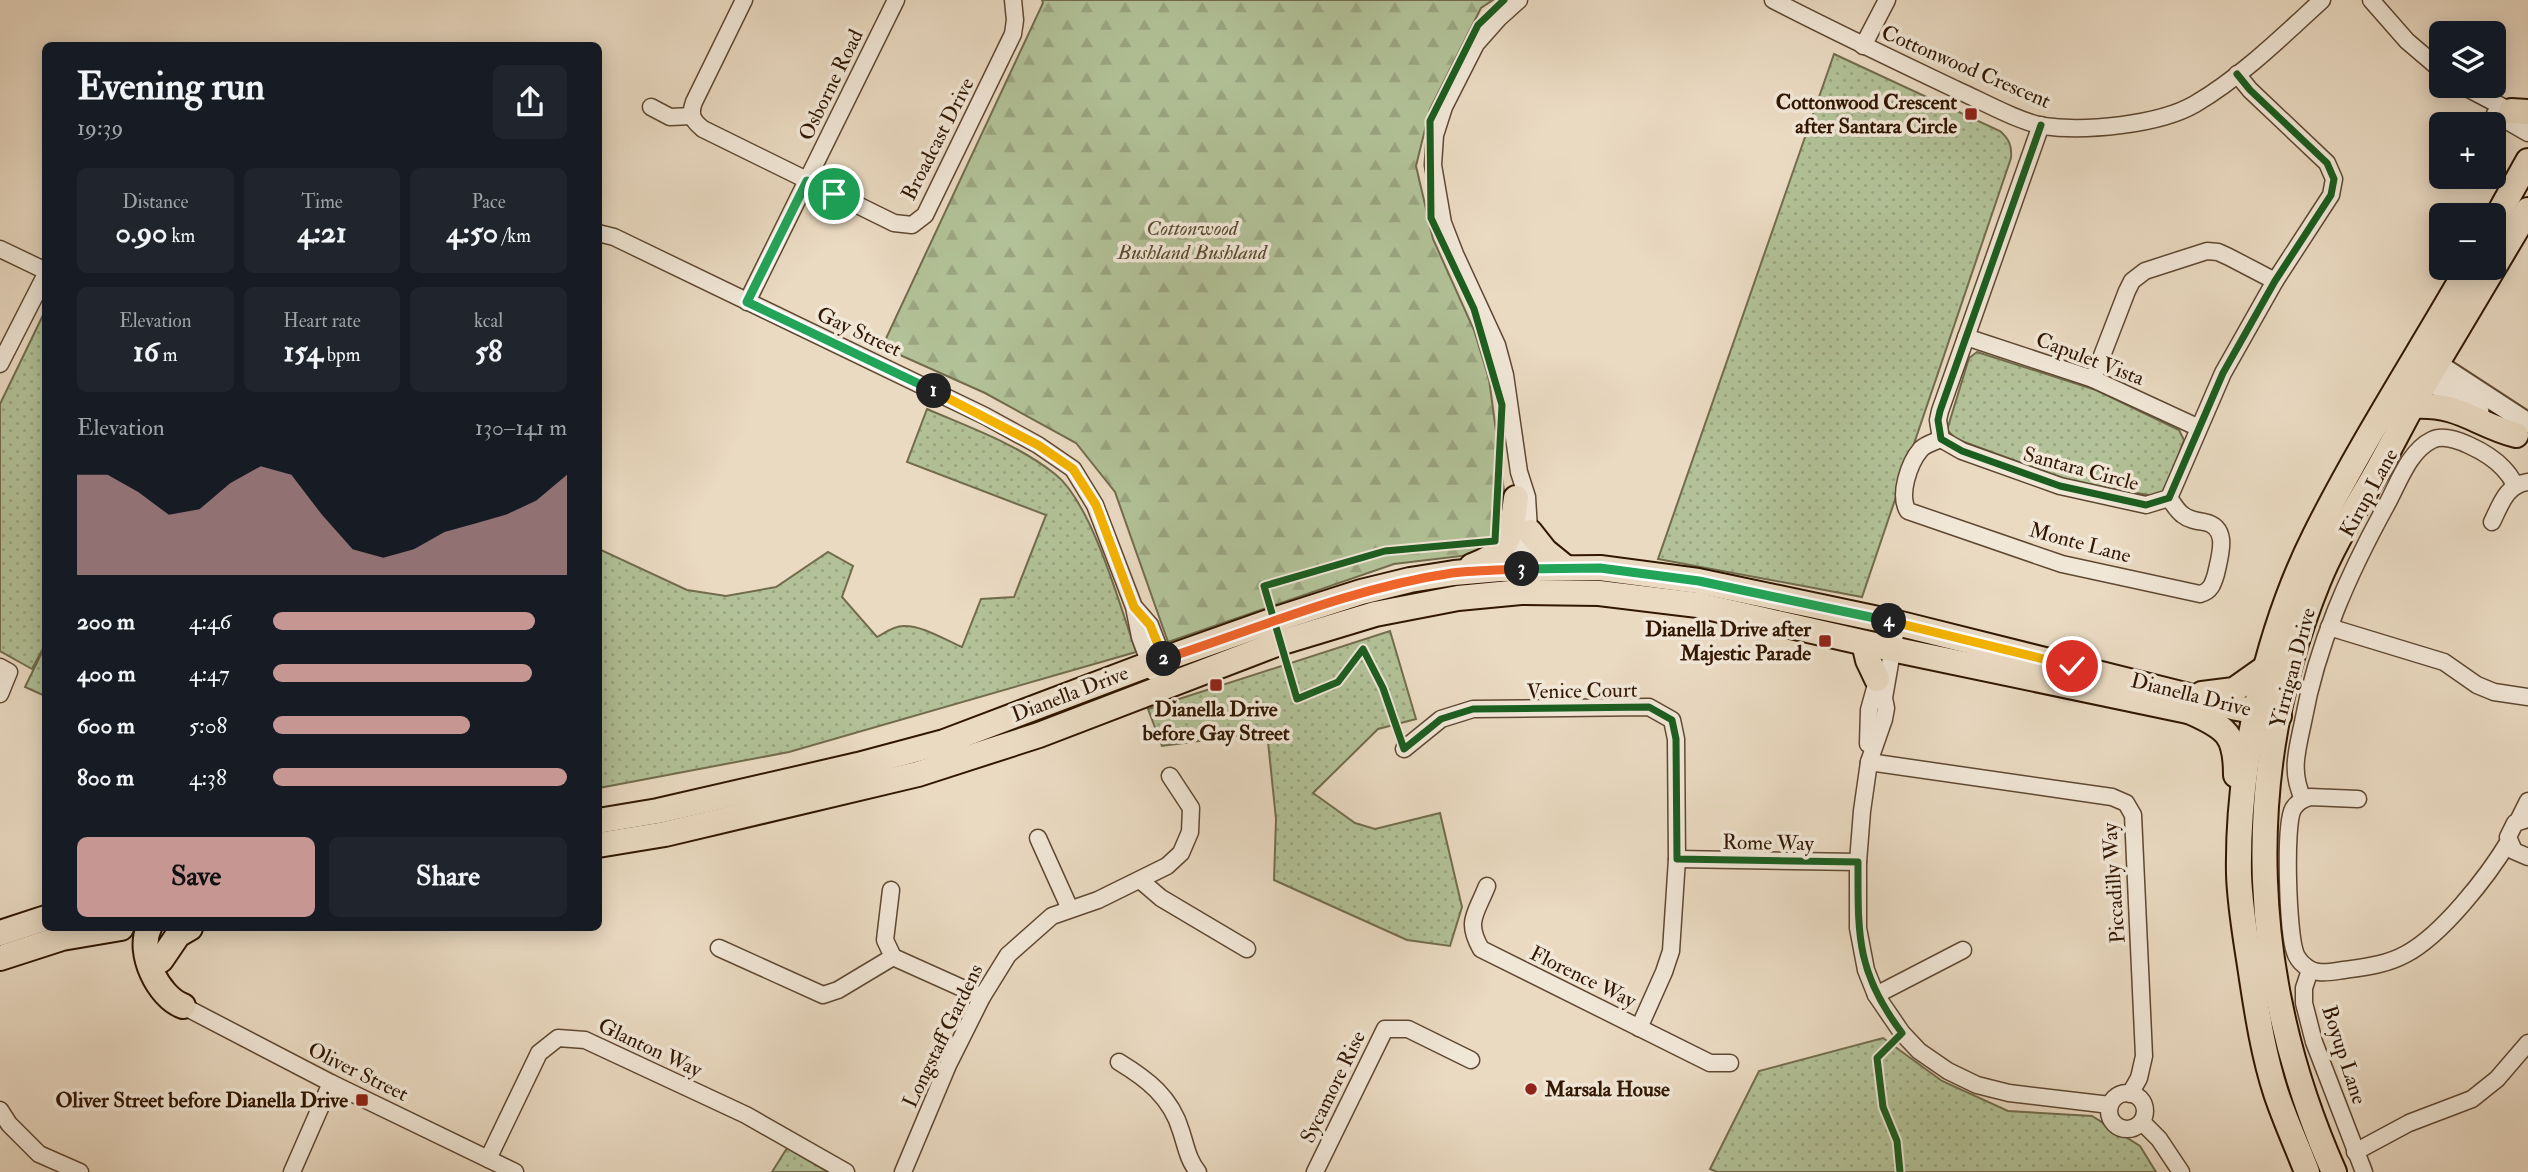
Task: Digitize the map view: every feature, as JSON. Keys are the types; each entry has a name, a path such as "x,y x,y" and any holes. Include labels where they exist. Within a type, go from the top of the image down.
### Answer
{"main road":[{"path":"2505,203 2528,161"},
{"name":"Yirrigan Drive","path":"2334,1172 2299,1086 2273,969 2266,923 2264,882 2268,666 2290,592 2315,535 2422,366 2528,210"},
{"name":"Yirrigan Drive","path":"2307,1172 2276,1094 2260,1032 2239,876 2240,817 2266,720 2291,664 2318,582 2413,406 2422,366 2462,280"},
{"path":"2413,406 2460,411 2495,429 2524,433"},
{"path":"1454,573 1496,556 1511,534 1516,498"},
{"path":"1530,532 1545,551 1566,568"},
{"name":"Dianella Drive","path":"602,844 665,834 918,774 993,751 1279,643 1375,614 1458,598 1566,568 1600,568 1699,581 1892,622 2266,720"},
{"name":"Dianella Drive","path":"602,820 671,808 858,765 944,741 1280,618 1362,592 1454,573 1526,580 1599,593 1698,605 1880,647 2193,703"},
{"path":"1877,679 1868,660 1880,647"},
{"path":"2193,703 2234,690 2268,666"},
{"path":"2193,703 2229,736 2236,751 2232,849 2239,876"},
{"path":"0,933 42,919"},
{"path":"0,958 62,938 100,931"},
{"path":"119,931 157,966"},
{"path":"147,931 146,946 166,980 179,995 183,1006"},
{"path":"157,931 157,966"},
{"path":"157,966 178,935 185,931"}],"street":[{"path":"651,107 670,117 692,116 694,102 744,0"},
{"name":"Osborne Road","path":"747,302 896,0"},
{"name":"Broadcast Drive","path":"692,116 703,129 807,181 894,223 912,225 925,215 1013,34 1016,20 1013,0"},
{"path":"1519,0 1476,44 1444,107 1435,135 1433,165 1443,223 1497,345 1510,405 1519,472 1527,497 1530,532 1526,580"},
{"name":"Cottonwood Crescent","path":"1773,0 1993,107 2041,125 2107,128 2146,121 2193,106 2237,74 2322,0"},
{"path":"1863,46 1887,0"},
{"path":"2371,0 2407,41 2429,60"},
{"path":"2169,498 2197,427 2223,373 2275,282 2331,195 2334,179 2327,163 2250,90 2237,74"},
{"path":"2478,98 2489,110 2528,134"},
{"path":"2488,98 2522,114"},
{"path":"1941,439 1938,420 1940,411 2041,125"},
{"name":"Gay Street","path":"602,234 614,237 985,416 1038,445 1073,469 1096,505 1134,607 1140,637 1157,662 1166,687"},
{"path":"0,249 42,271"},
{"path":"2093,379 2127,291 2132,281 2145,271 2198,254 2218,252 2275,282"},
{"path":"0,364 42,281"},
{"name":"Capulet Vista","path":"1966,337 2093,379 2197,427"},
{"path":"2422,366 2524,433"},
{"name":"Kirup Lane","path":"2302,800 2294,765 2309,687 2329,627 2357,558 2415,453 2423,445 2440,437 2451,438 2501,465 2522,484"},
{"name":"Santara Circle","path":"1941,439 1962,451 2060,486 2146,505 2169,498"},
{"name":"Monte Lane","path":"1941,439 1920,451 1914,463 1902,496 1908,511 2062,564 2200,594 2206,592 2214,582 2222,550 2218,528 2182,515 2169,498"},
{"path":"1519,472 1516,498 1526,580"},
{"path":"2492,522 2507,492 2522,484"},
{"path":"1892,622 1880,647 1886,708 1869,757 1861,811 1858,862 1858,928 1866,970 1876,995 1902,1033 1919,1051 1948,1071 1977,1086 2009,1093 2110,1105"},
{"path":"2329,627 2444,662 2477,685 2494,692 2528,697"},
{"path":"0,667 9,672 0,694"},
{"path":"1869,757 1868,717 1877,679"},
{"name":"Venice Court","path":"1404,749 1441,719 1473,709 1649,708 1672,720 1676,739 1676,859 1671,951 1639,1028"},
{"name":"Piccadilly Way","path":"1869,757 2112,797 2126,803 2133,816 2144,1056 2139,1078 2130,1094"},
{"name":"Longstaff Gardens","path":"902,1172 948,1065 982,997 1008,955 1052,916 1098,900 1140,880 1167,866 1181,853 1190,832 1191,808 1170,776"},
{"path":"2358,799 2320,797 2302,800 2292,811 2288,854 2293,943 2301,964 2320,973 2389,962 2407,953 2432,935 2484,877 2509,841"},
{"path":"2526,857 2512,849 2509,841 2510,829 2523,820 2528,801"},
{"path":"1038,838 1070,909"},
{"path":"2484,877 2509,862 2526,857"},
{"name":"Rome Way","path":"1676,859 1858,862"},
{"path":"1140,880 1161,898 1247,949"},
{"name":"Florence Way","path":"1487,886 1471,924 1481,949 1710,1063 1730,1063"},
{"path":"891,890 885,940 893,957 982,997"},
{"path":"719,948 823,995 838,990 893,957"},
{"path":"1876,995 1962,950"},
{"name":"Boyup Lane","path":"2310,970 2304,988 2304,1003 2314,1042 2364,1172"},
{"name":"Oliver Street","path":"183,1006 331,1083 515,1172"},
{"name":"Sycamore Rise","path":"1315,1172 1385,1028 1408,1029 1471,1060"},
{"name":"Glanton Way","path":"488,1158 539,1053 558,1038 585,1040 746,1115 846,1172"},
{"path":"2355,1152 2409,1124 2472,1099 2497,1079 2528,1043"},
{"path":"1119,1062 1148,1080 1163,1096 1173,1111 1186,1151 1198,1172"},
{"path":"292,1172 331,1083"},
{"path":"2130,1094 2138,1097 2144,1105 2142,1122 2130,1129 2117,1126 2111,1119 2110,1105 2116,1097 2130,1094"},
{"path":"0,1110 9,1124 39,1154 80,1172"},
{"path":"2142,1122 2159,1139 2181,1172"}],"green space":[{"name":"Cottonwood Bushland Bushland","path":"1042,0 1493,0 1481,8 1430,109 1416,166 1433,239 1474,330 1489,379 1512,550 1394,564 1168,642 1115,492 1076,443 985,393 882,347 1043,3"},
{"path":"1834,54 2000,131 2009,143 2011,153 1862,597 1658,559"},
{"path":"42,317 42,650 32,669 0,651 0,404"},
{"path":"1977,352 2096,390 2179,430 2184,440 2165,491 2154,496 2073,482 1956,439 1947,430 1969,358"},
{"path":"927,409 993,437 1055,474 1068,488 1093,531 1136,652 789,752 602,787 602,550 687,590 726,596 776,587 828,552 853,566 842,597 877,637 896,627 910,626 926,630 962,647 981,599 1014,597 1046,515 907,462"},
{"path":"1390,631 1416,719 1378,729 1313,793 1355,823 1375,829 1440,813 1462,907 1450,946 1407,940 1274,880 1276,819 1267,732 1162,746 1148,709"},
{"path":"42,652 42,695 25,687"},
{"path":"1883,1038 1942,1081 2008,1111 2092,1116 2140,1146 2156,1172 1717,1172 1710,1169 1759,1071"},
{"path":"787,1148 828,1172 772,1172"}],"cycle path":[{"path":"1504,0 1478,25 1430,121 1431,218 1474,309 1502,405 1495,541 1385,551 1264,586 1297,699 1338,682 1363,649 1383,688 1404,749 1441,719 1473,709 1649,707 1672,720 1676,739 1677,859 1858,862 1858,911 1863,952 1876,991 1902,1033 1877,1058 1883,1107 1897,1141 1900,1172"},
{"path":"2041,125 1940,411 1938,420 1941,439 1962,451 2060,486 2146,505 2169,498 2223,373 2275,281 2331,195 2334,179 2327,163 2250,90 2237,74"}],"place":[{"name":"Cottonwood Crescent after Santara Circle","path":"1971,114"},
{"name":"Dianella Drive after Majestic Parade","path":"1825,641"},
{"name":"Dianella Drive before Gay Street","path":"1216,685"},
{"name":"Marsala House","path":"1531,1089"},
{"name":"Oliver Street before Dianella Drive","path":"362,1100"}],"route":[{"path":"834,194 807,181 799,202 747,302 985,416 1038,445 1073,469 1096,505 1134,607 1150,625 1164,659 1280,618 1410,580 1454,573 1542,567 1600,568 1699,581 1888,621 2072,666"}]}
